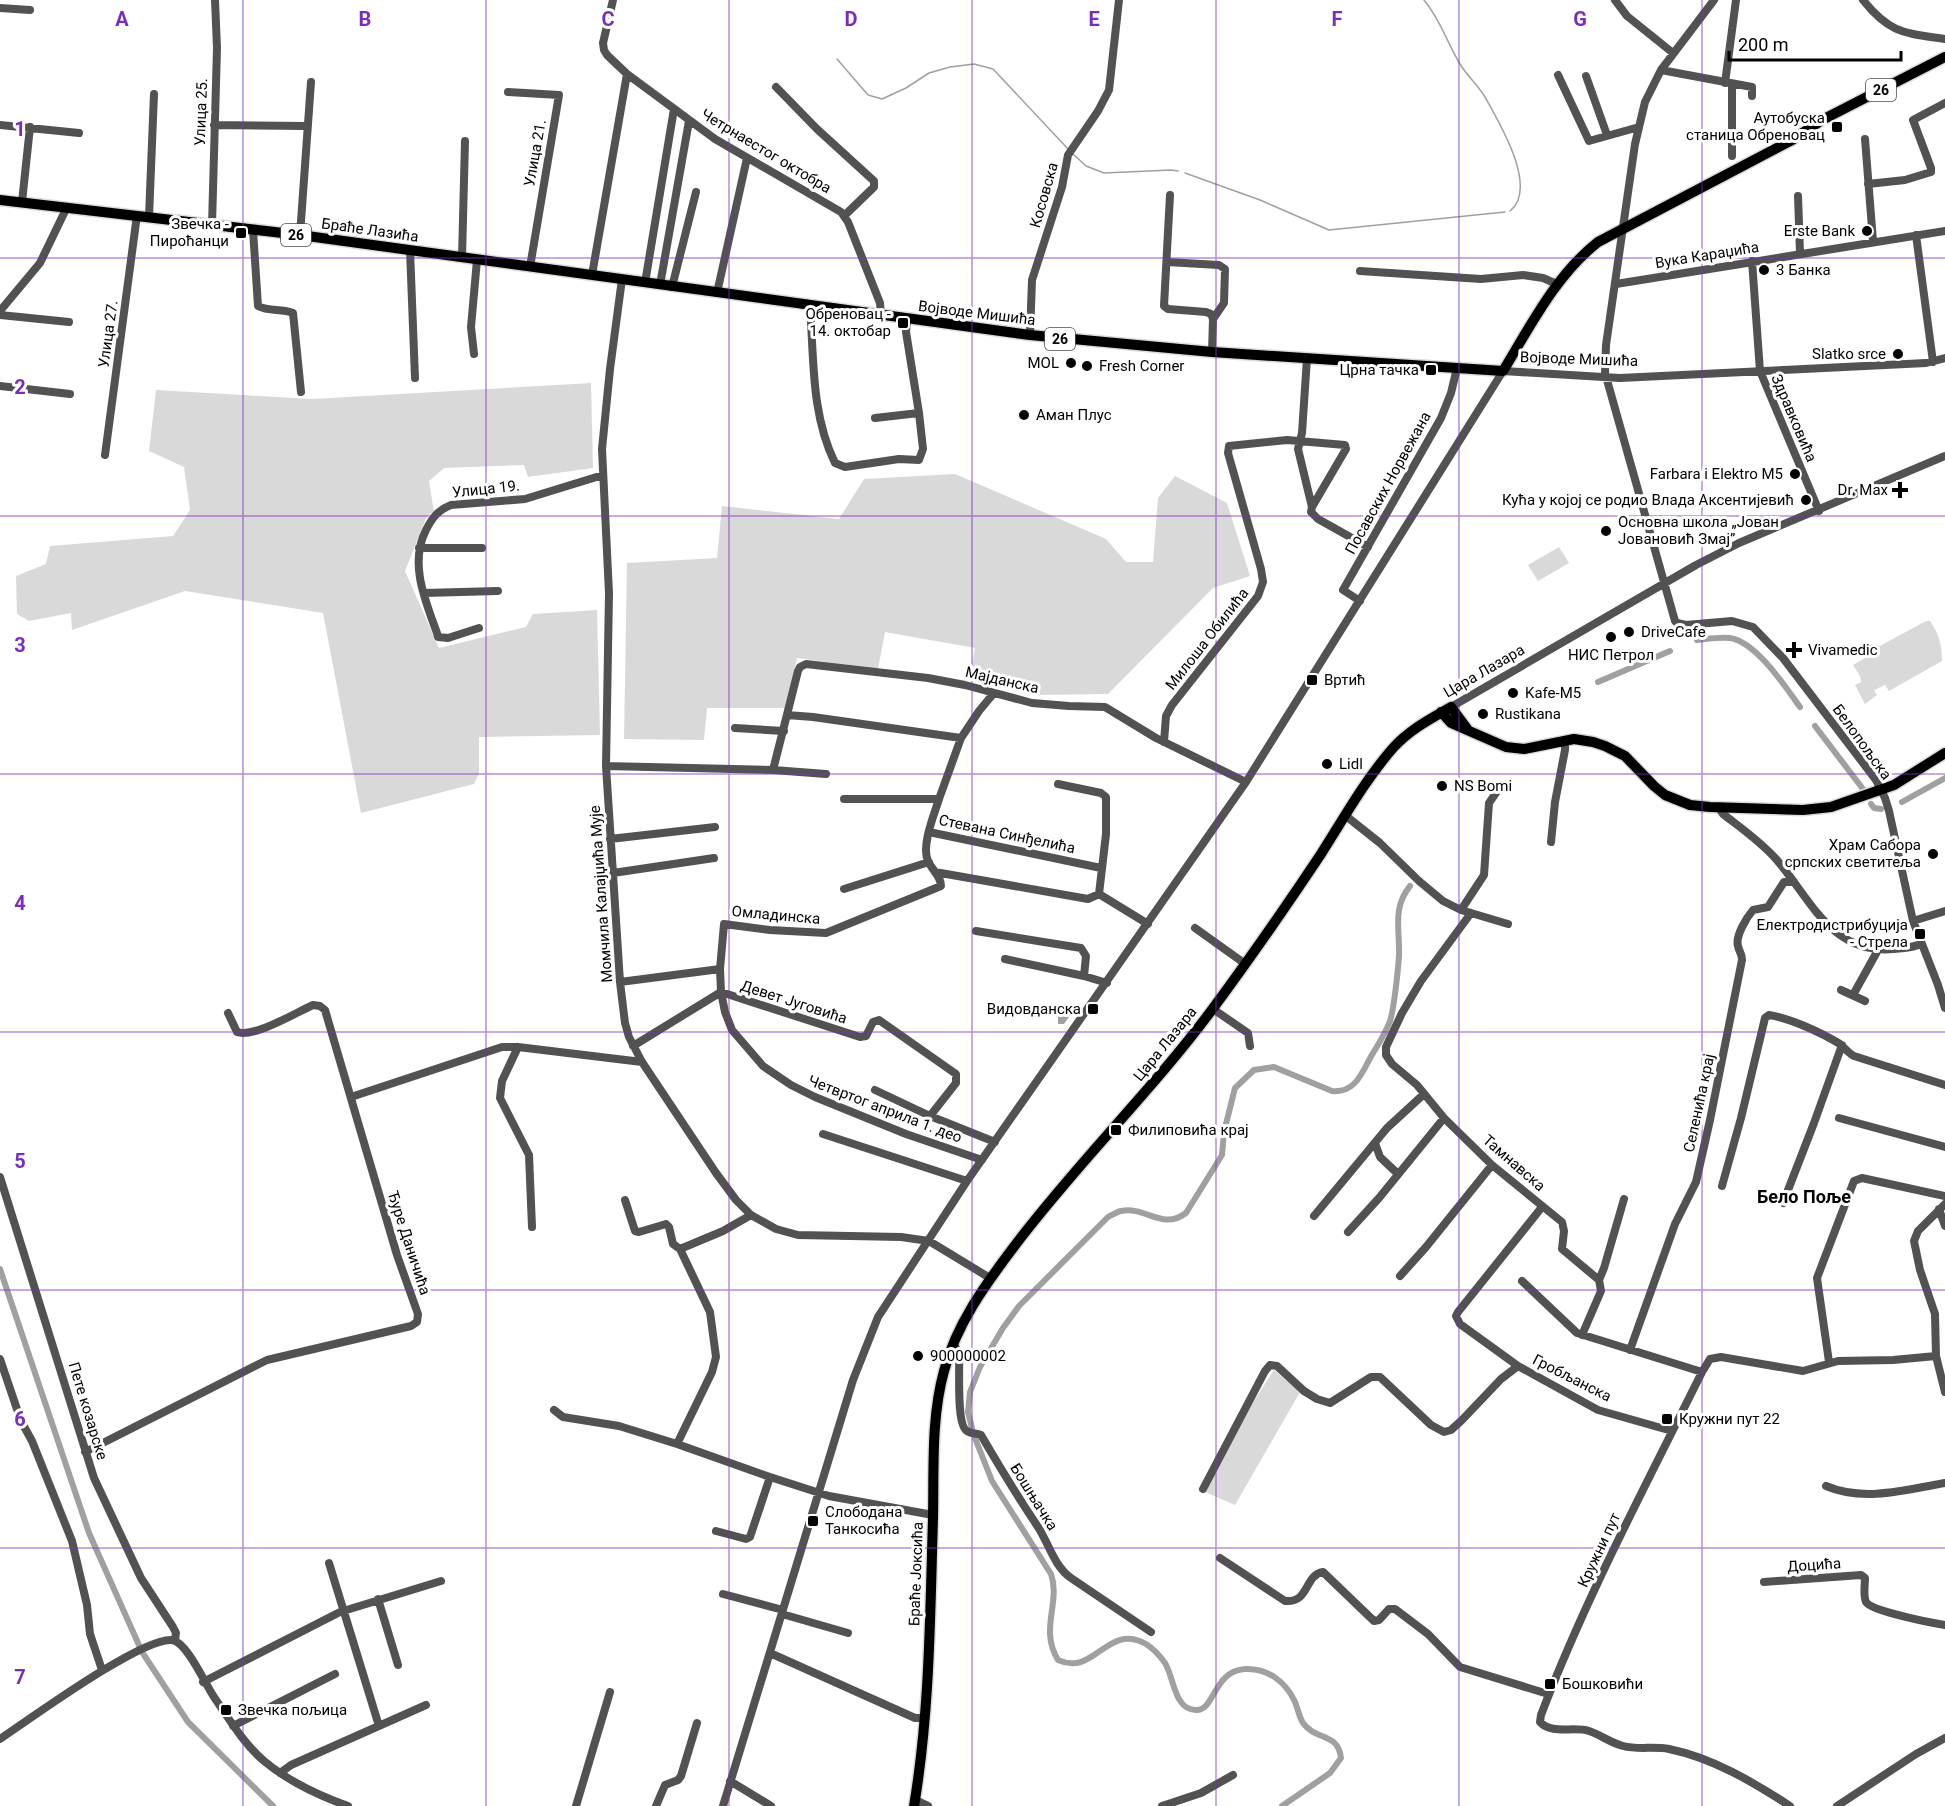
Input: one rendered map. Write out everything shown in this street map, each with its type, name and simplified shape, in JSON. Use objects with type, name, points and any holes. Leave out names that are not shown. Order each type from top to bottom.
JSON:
[{"type":"main road","name":"26","points":[[1503,371],[1557,284],[1588,249],[1623,228],[1792,140],[1822,120],[1945,57]]},
{"type":"main road","name":"Браће Лазића","points":[[0,200],[300,235],[592,275]]},
{"type":"main road","name":"26","points":[[592,275],[810,306]]},
{"type":"main road","name":"Војводе Мишића","points":[[810,306],[1030,335],[1212,352],[1503,371]]},
{"type":"main road","points":[[1446,710],[1468,730],[1497,745],[1515,748],[1537,747],[1564,740],[1584,740],[1605,746],[1625,756],[1665,795],[1690,805],[1719,808],[1819,809],[1848,802],[1902,781],[1945,753]]},
{"type":"main road","name":"Цара Лазара","points":[[953,1345],[990,1278],[1041,1210],[1129,1110],[1213,1009],[1374,772],[1396,745],[1414,729],[1446,710]]},
{"type":"main road","name":"Браће Јоксића","points":[[915,1803],[925,1718],[936,1421],[943,1373],[953,1345]]},
{"type":"street","name":"Улица 25.","points":[[212,225],[217,48],[215,0]]},
{"type":"street","name":"Четрнаестог октобра","points":[[613,0],[603,43],[607,56],[689,121],[747,158],[822,199],[845,215]]},
{"type":"street","name":"Косовска","points":[[1030,335],[1032,280],[1062,187],[1068,155],[1098,111],[1109,90],[1119,0]]},
{"type":"street","points":[[1615,0],[1627,16],[1673,53]]},
{"type":"street","points":[[1665,582],[1604,367],[1639,127],[1647,96],[1661,70],[1714,0]]},
{"type":"street","points":[[1732,156],[1728,84],[1736,0]]},
{"type":"street","points":[[1863,0],[1880,19],[1897,30],[1945,39]]},
{"type":"street","points":[[0,8],[30,10]]},
{"type":"street","points":[[1661,70],[1752,87],[1752,96]]},
{"type":"street","points":[[592,275],[627,74]]},
{"type":"street","points":[[1558,75],[1591,141],[1639,127]]},
{"type":"street","points":[[1586,76],[1607,135]]},
{"type":"street","points":[[300,235],[310,82]]},
{"type":"street","points":[[776,87],[817,129],[874,181],[874,188],[845,215],[880,303],[881,316]]},
{"type":"street","name":"Улица 21.","points":[[508,92],[559,95],[530,267]]},
{"type":"street","name":"Улица 27.","points":[[105,455],[143,216],[154,94]]},
{"type":"street","points":[[1868,184],[1905,180],[1931,172],[1913,122],[1916,118],[1945,104]]},
{"type":"street","points":[[645,283],[674,109]]},
{"type":"street","points":[[666,286],[689,121]]},
{"type":"street","points":[[214,125],[308,126]]},
{"type":"street","points":[[0,126],[79,133]]},
{"type":"street","points":[[22,202],[30,128]]},
{"type":"street","points":[[1865,139],[1873,241]]},
{"type":"street","points":[[462,258],[465,141]]},
{"type":"street","points":[[717,293],[747,158]]},
{"type":"street","points":[[666,286],[696,192]]},
{"type":"street","points":[[1170,195],[1164,306],[1168,309],[1211,314],[1213,319],[1212,352]]},
{"type":"street","points":[[1798,196],[1800,253]]},
{"type":"street","points":[[0,313],[40,263],[67,207]]},
{"type":"street","points":[[253,230],[258,306],[263,309],[285,310],[293,313],[301,392]]},
{"type":"street","name":"Вука Караџића","points":[[1616,284],[1945,231]]},
{"type":"street","points":[[1916,235],[1933,362]]},
{"type":"street","points":[[410,250],[415,378]]},
{"type":"street","points":[[474,354],[471,327],[477,260]]},
{"type":"street","name":"Здравковића","points":[[1752,261],[1760,371],[1818,511]]},
{"type":"street","points":[[1167,262],[1219,265],[1225,269],[1224,303],[1213,319]]},
{"type":"street","points":[[1360,271],[1481,279],[1523,274],[1543,278],[1557,284]]},
{"type":"street","name":"Момчила Калајџића Мује","points":[[622,279],[602,448],[609,593],[606,766],[620,982],[625,1023],[633,1046],[726,1187],[751,1215],[776,1229],[798,1235],[901,1237],[929,1240],[990,1278]]},
{"type":"street","points":[[810,306],[818,413],[833,458],[838,465],[845,467],[899,459],[919,460],[923,449],[906,332],[907,320]]},
{"type":"street","points":[[0,313],[69,322]]},
{"type":"street","points":[[1307,358],[1302,433],[1298,454],[1312,507],[1311,512],[1313,516],[1368,547]]},
{"type":"street","name":"Војводе Мишића","points":[[1503,371],[1606,378],[1933,362],[1945,358]]},
{"type":"street","name":"Посавских Норвежана","points":[[1360,601],[1343,590],[1441,418],[1451,393],[1457,368]]},
{"type":"street","points":[[723,1806],[872,1328],[982,1160],[1246,782],[1503,371]]},
{"type":"street","points":[[0,387],[70,394]]},
{"type":"street","points":[[875,418],[919,413]]},
{"type":"street","name":"Милоша Обилића","points":[[1164,742],[1166,716],[1172,705],[1262,588],[1261,569],[1229,446],[1287,440],[1299,441]]},
{"type":"street","points":[[1299,441],[1346,447],[1312,507]]},
{"type":"street","name":"Цара Лазара","points":[[1446,710],[1665,582],[1739,543],[1945,456]]},
{"type":"street","name":"Улица 19.","points":[[479,628],[448,638],[438,637],[423,593],[418,561],[419,548],[431,521],[439,511],[458,503],[525,499],[603,475]]},
{"type":"street","points":[[419,548],[482,548]]},
{"type":"street","name":"Белопољска","points":[[1665,582],[1677,623],[1686,625],[1732,621],[1747,625],[1759,632],[1783,658],[1882,790],[1899,849],[1913,921],[1945,1008]]},
{"type":"street","points":[[423,593],[498,591]]},
{"type":"street","name":"Мајданска","points":[[773,770],[798,671],[807,664],[928,678],[965,685],[1032,703],[1106,707],[1164,742],[1246,782]]},
{"type":"street","points":[[939,799],[961,738],[994,693]]},
{"type":"street","points":[[787,715],[961,738]]},
{"type":"street","points":[[735,728],[784,730]]},
{"type":"street","points":[[1551,842],[1555,802],[1565,750],[1564,740]]},
{"type":"street","points":[[606,766],[773,770],[826,774]]},
{"type":"street","points":[[1058,784],[1101,793],[1106,797],[1106,834],[1099,894]]},
{"type":"street","points":[[1461,910],[1484,875],[1489,803],[1498,790]]},
{"type":"street","name":"Стевана Синђелића","points":[[844,799],[939,799],[929,832],[1101,868]]},
{"type":"street","points":[[1719,808],[1723,814],[1761,844],[1825,923],[1838,935],[1859,946],[1878,950],[1913,947],[1921,944]]},
{"type":"street","points":[[1346,816],[1380,843],[1431,892],[1461,910],[1508,924]]},
{"type":"street","points":[[610,839],[715,827]]},
{"type":"street","points":[[929,832],[925,851],[935,872],[1088,899],[1099,894]]},
{"type":"street","points":[[613,873],[714,858]]},
{"type":"street","points":[[844,889],[929,862]]},
{"type":"street","name":"Омладинска","points":[[721,992],[720,969],[724,924],[770,930],[828,933],[939,888],[941,882],[935,872]]},
{"type":"street","name":"Селенића крај","points":[[1630,1350],[1675,1224],[1696,1182],[1742,960],[1737,944],[1739,935],[1753,910],[1768,907],[1784,882],[1794,882]]},
{"type":"street","points":[[1099,894],[1148,924]]},
{"type":"street","points":[[1913,921],[1945,911]]},
{"type":"street","name":"Тамнавска","points":[[1471,913],[1402,1013],[1386,1047],[1386,1055],[1392,1064],[1411,1080],[1444,1118],[1492,1166],[1562,1222],[1564,1252],[1599,1280]]},
{"type":"street","points":[[1195,928],[1245,963]]},
{"type":"street","points":[[976,931],[1081,948],[1086,956],[1084,976]]},
{"type":"street","points":[[1853,995],[1878,950]]},
{"type":"street","points":[[1005,959],[1107,983]]},
{"type":"street","points":[[620,982],[720,969]]},
{"type":"street","points":[[1841,990],[1865,1001]]},
{"type":"street","name":"Девет Југовића","points":[[633,1046],[721,992],[860,1038],[866,1036],[875,1021],[882,1021],[956,1074],[956,1083],[930,1116]]},
{"type":"street","name":"Четвртог априла 1. део","points":[[721,992],[732,1030],[757,1060],[773,1074],[805,1093],[906,1134],[982,1160]]},
{"type":"street","name":"Ђуре Даничића","points":[[85,1452],[267,1360],[411,1326],[417,1322],[418,1314],[397,1255],[328,1017],[323,1007],[313,1005],[244,1034],[237,1032],[228,1013]]},
{"type":"street","points":[[1213,1009],[1248,1033],[1250,1046]]},
{"type":"street","points":[[1722,1186],[1765,1018],[1769,1015],[1809,1029],[1842,1045],[1847,1053],[1854,1056],[1945,1086]]},
{"type":"street","points":[[1783,1203],[1842,1045]]},
{"type":"street","points":[[351,1097],[502,1047],[642,1062]]},
{"type":"street","points":[[518,1047],[501,1081],[500,1098],[529,1155],[532,1227]]},
{"type":"street","points":[[875,1090],[930,1116],[995,1142]]},
{"type":"street","points":[[1314,1216],[1387,1128],[1424,1094]]},
{"type":"street","points":[[1348,1232],[1444,1118]]},
{"type":"street","points":[[1839,1118],[1945,1147]]},
{"type":"street","points":[[823,1134],[968,1181]]},
{"type":"street","points":[[1375,1143],[1380,1156],[1398,1174]]},
{"type":"street","points":[[1400,1276],[1492,1166]]},
{"type":"street","name":"Пете козарске","points":[[0,1177],[94,1478],[141,1578],[174,1627],[175,1640],[183,1644],[203,1682],[233,1726],[263,1760],[280,1773],[325,1798],[348,1806]]},
{"type":"street","points":[[1829,1362],[1817,1278],[1854,1181],[1862,1178],[1945,1196]]},
{"type":"street","points":[[1582,1335],[1600,1291],[1599,1280],[1624,1198]]},
{"type":"street","points":[[626,1200],[635,1231],[668,1225],[673,1244],[680,1249],[708,1305],[715,1338],[716,1357],[712,1372],[677,1444]]},
{"type":"street","points":[[1518,1366],[1460,1324],[1456,1316],[1542,1207]]},
{"type":"street","points":[[1942,1207],[1945,1226]]},
{"type":"street","points":[[1942,1207],[1920,1229],[1914,1241],[1920,1270],[1935,1314],[1935,1356],[1945,1392]]},
{"type":"street","points":[[680,1249],[723,1231],[751,1215]]},
{"type":"street","points":[[1522,1281],[1582,1335],[1702,1372],[1710,1359],[1717,1357],[1803,1371],[1829,1362],[1935,1356]]},
{"type":"street","name":"Бошњачка","points":[[953,1345],[959,1356],[960,1416],[963,1427],[968,1432],[981,1434],[1060,1568],[1071,1578],[1151,1632]]},
{"type":"street","points":[[0,1359],[21,1421],[32,1441],[72,1541],[87,1605],[90,1634],[102,1671]]},
{"type":"street","name":"Гробљанска","points":[[1203,1489],[1270,1365],[1276,1366],[1317,1399],[1330,1403],[1371,1377],[1380,1377],[1431,1425],[1444,1432],[1451,1430],[1501,1379],[1518,1366],[1598,1410],[1672,1431]]},
{"type":"street","name":"Кружни пут","points":[[1702,1372],[1587,1607],[1548,1694],[1540,1722],[1547,1728],[1582,1729],[1623,1746],[1665,1748],[1676,1751],[1729,1770],[1790,1806]]},
{"type":"street","points":[[554,1410],[563,1417],[619,1426],[677,1444],[770,1478],[819,1493],[933,1515]]},
{"type":"street","points":[[716,1531],[746,1539],[750,1537],[770,1478]]},
{"type":"street","points":[[1826,1486],[1842,1493],[1865,1494],[1945,1483]]},
{"type":"street","points":[[1220,1558],[1285,1602],[1300,1598],[1314,1576],[1323,1572],[1374,1621],[1379,1620],[1389,1609],[1395,1610],[1428,1634],[1460,1667],[1548,1694]]},
{"type":"street","points":[[329,1563],[379,1726]]},
{"type":"street","name":"Доцића","points":[[1764,1582],[1861,1575],[1865,1578],[1865,1599],[1869,1605],[1945,1625]]},
{"type":"street","points":[[203,1682],[344,1610],[441,1581]]},
{"type":"street","points":[[723,1594],[848,1633]]},
{"type":"street","points":[[378,1599],[398,1665]]},
{"type":"street","points":[[0,1739],[102,1671],[147,1647],[175,1640]]},
{"type":"street","points":[[770,1653],[915,1718],[925,1718]]},
{"type":"street","points":[[233,1726],[335,1674]]},
{"type":"street","points":[[576,1806],[610,1692]]},
{"type":"street","points":[[280,1773],[291,1765],[426,1705]]},
{"type":"street","points":[[656,1806],[665,1785],[678,1780],[681,1776],[697,1723]]},
{"type":"street","points":[[1837,1806],[1945,1738]]},
{"type":"street","points":[[1162,1806],[1201,1793],[1233,1775]]},
{"type":"street","points":[[730,1781],[771,1806]]},
{"type":"street","points":[[915,1803],[928,1806]]},
{"type":"shaded area","points":[[591,383],[593,468],[528,477],[524,465],[444,468],[429,481],[434,512],[427,516],[405,571],[439,648],[526,627],[533,614],[597,610],[600,735],[479,737],[479,773],[474,784],[361,813],[323,613],[185,591],[72,630],[71,613],[29,621],[17,614],[16,576],[46,564],[50,546],[173,536],[190,510],[184,467],[149,451],[156,390],[312,399]]},
{"type":"shaded area","points":[[955,474],[1106,539],[1126,562],[1153,562],[1158,498],[1175,476],[1227,503],[1250,576],[1213,588],[1108,694],[1034,695],[997,683],[969,679],[975,648],[885,632],[878,669],[797,658],[786,708],[707,708],[704,740],[624,739],[627,563],[717,558],[722,506],[839,519],[864,479]]},
{"type":"shaded area","points":[[1559,547],[1569,563],[1538,581],[1528,565]]},
{"type":"shaded area","points":[[1930,621],[1938,635],[1942,661],[1889,691],[1885,685],[1874,690],[1877,695],[1865,704],[1855,685],[1861,682],[1853,665],[1875,652],[1876,648]]},
{"type":"shaded area","points":[[1062,1006],[1071,1014],[1064,1024],[1058,1024],[1058,1017],[1053,1014],[1057,1008]]},
{"type":"shaded area","points":[[1274,1370],[1300,1392],[1235,1505],[1205,1492],[1239,1424]]},
{"type":"waterway","points":[[1424,0],[1460,64],[1485,97],[1514,155],[1519,171],[1520,187],[1518,201],[1510,211]]},
{"type":"waterway","points":[[837,59],[868,95],[882,99],[906,88],[929,73],[950,67],[974,64],[993,69],[1069,150]]},
{"type":"waterway","points":[[1072,153],[1086,166],[1104,173],[1178,171]]},
{"type":"waterway","points":[[1185,173],[1260,200],[1329,230],[1505,212]]},
{"type":"waterway","points":[[1697,640],[1730,638],[1740,641],[1760,656],[1800,707]]},
{"type":"waterway","points":[[1598,682],[1670,651]]},
{"type":"waterway","points":[[1815,726],[1866,793]]},
{"type":"waterway","points":[[1902,802],[1945,778]]},
{"type":"waterway","points":[[1871,804],[1874,808],[1881,809]]},
{"type":"waterway","points":[[972,1428],[968,1412],[970,1392],[980,1367],[1019,1306],[1108,1217],[1119,1211],[1130,1210],[1169,1220],[1186,1213],[1222,1155],[1224,1132],[1235,1088],[1254,1070],[1274,1067],[1332,1091],[1345,1090],[1358,1079],[1390,1021],[1399,956],[1399,911],[1404,894],[1410,886]]},
{"type":"waterway","points":[[0,1269],[89,1533],[142,1652],[188,1722],[273,1806]]},
{"type":"waterway","points":[[975,1438],[992,1481],[1051,1574],[1054,1595],[1050,1638],[1058,1660],[1071,1663],[1082,1662],[1111,1644],[1133,1639],[1146,1644],[1159,1655],[1168,1669],[1183,1705],[1196,1710],[1202,1709],[1207,1704],[1220,1683],[1234,1671],[1245,1669],[1261,1671],[1269,1674],[1287,1688],[1308,1729],[1336,1744],[1341,1758],[1330,1773],[1282,1806]]},
{"type":"place","name":"Аутобуска станица Обреновац","points":[[1837,127]]},
{"type":"place","name":"Erste Bank","points":[[1867,231]]},
{"type":"place","name":"Звечка - Пироћанци","points":[[241,233]]},
{"type":"place","name":"3 Банка","points":[[1764,270]]},
{"type":"place","name":"Обреновац - 14. октобар","points":[[903,323]]},
{"type":"place","name":"Slatko srce","points":[[1898,354]]},
{"type":"place","name":"MOL","points":[[1071,363]]},
{"type":"place","name":"Fresh Corner","points":[[1087,366]]},
{"type":"place","name":"Црна тачка","points":[[1431,370]]},
{"type":"place","name":"Аман Плус","points":[[1024,415]]},
{"type":"place","name":"Farbara i Elektro M5","points":[[1795,474]]},
{"type":"place","name":"Dr. Max","points":[[1900,490]]},
{"type":"place","name":"Кућа у којој се родио Влада Аксентијевић","points":[[1806,500]]},
{"type":"place","name":"Основна школа „Јован Јовановић Змај”","points":[[1606,531]]},
{"type":"place","name":"DriveCafe","points":[[1629,632]]},
{"type":"place","name":"НИС Петрол","points":[[1611,637]]},
{"type":"place","name":"Vivamedic","points":[[1794,650]]},
{"type":"place","name":"Вртић","points":[[1312,680]]},
{"type":"place","name":"Kafe-M5","points":[[1513,693]]},
{"type":"place","name":"Rustikana","points":[[1483,714]]},
{"type":"place","name":"Lidl","points":[[1327,764]]},
{"type":"place","name":"NS Bomi","points":[[1442,786]]},
{"type":"place","name":"Храм Сабора српских светитеља","points":[[1933,854]]},
{"type":"place","name":"Електродистрибуција - Стрела","points":[[1920,934]]},
{"type":"place","name":"Видовданска","points":[[1093,1009]]},
{"type":"place","name":"Филиповића крај","points":[[1116,1130]]},
{"type":"place","name":"900000002","points":[[918,1356]]},
{"type":"place","name":"Кружни пут 22","points":[[1667,1419]]},
{"type":"place","name":"Слободана Танкосића","points":[[813,1521]]},
{"type":"place","name":"Бошковићи","points":[[1550,1684]]},
{"type":"place","name":"Звечка пољица","points":[[226,1710]]},
{"type":"district","name":"Бело Поље","points":[[1804,1196]]}]
